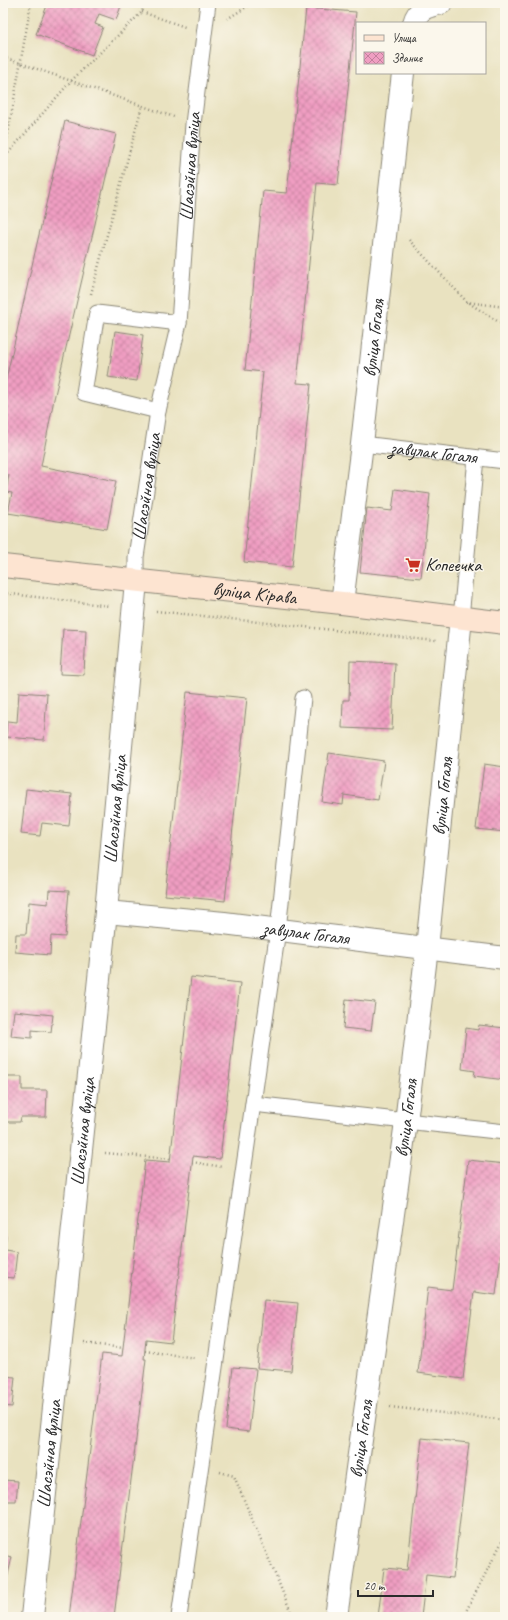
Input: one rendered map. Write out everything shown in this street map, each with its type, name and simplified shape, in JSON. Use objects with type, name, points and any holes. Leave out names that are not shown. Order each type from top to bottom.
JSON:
[{"type":"street","points":[[414,22],[422,9],[441,3]]},
{"type":"street","name":"вуліца Гогаля","points":[[342,603],[362,444],[403,74]]},
{"type":"street","name":"вуліца Кірава","points":[[3,566],[342,603],[505,623]]},
{"type":"street","name":"Шасэйная вуліца","points":[[32,1617],[106,912],[136,581]]},
{"type":"street","name":"вуліца Гогаля","points":[[336,1617],[406,1122],[427,948],[461,618]]},
{"type":"street","name":"завулак Гогаля","points":[[106,912],[278,930],[505,958]]},
{"type":"lane","name":"Шасэйная вуліца","points":[[136,581],[136,557],[158,411],[179,323],[193,124],[208,3]]},
{"type":"lane","points":[[158,411],[84,393],[97,313],[179,323]]},
{"type":"lane","name":"завулак Гогаля","points":[[362,444],[505,461]]},
{"type":"lane","points":[[461,618],[476,458]]},
{"type":"lane","points":[[179,1617],[278,930],[303,698]]},
{"type":"lane","points":[[253,1104],[505,1132]]},
{"type":"path","points":[[3,160],[31,3]]},
{"type":"path","points":[[3,160],[72,81],[142,12],[145,3]]},
{"type":"path","points":[[142,12],[205,33]]},
{"type":"path","points":[[3,57],[193,124]]},
{"type":"path","points":[[97,313],[90,294],[142,106]]},
{"type":"path","points":[[387,216],[467,302],[505,326]]},
{"type":"path","points":[[467,302],[505,307]]},
{"type":"path","points":[[3,593],[458,643]]},
{"type":"path","points":[[81,1150],[170,1159]]},
{"type":"path","points":[[192,1162],[243,1170]]},
{"type":"path","points":[[61,1340],[123,1348]]},
{"type":"path","points":[[145,1352],[216,1360]]},
{"type":"path","points":[[366,1404],[505,1420]]},
{"type":"path","points":[[201,1466],[234,1476],[293,1617]]},
{"type":"path","points":[[463,1617],[505,1536]]},
{"type":"building","points":[[48,3],[122,3],[116,20],[99,14],[95,24],[103,27],[92,55],[36,34]]},
{"type":"building","points":[[306,8],[356,12],[338,185],[317,183],[297,383],[311,384],[292,567],[244,562],[263,372],[245,370],[263,191],[287,193]]},
{"type":"building","points":[[65,121],[116,134],[54,399],[41,466],[116,481],[107,529],[8,513],[12,493],[6,492],[9,475],[3,474],[4,388]]},
{"type":"building","points":[[115,331],[143,335],[137,381],[108,377]]},
{"type":"building","points":[[395,489],[430,494],[421,578],[360,572],[367,508],[392,511]]},
{"type":"building","points":[[63,629],[86,630],[84,675],[60,674]]},
{"type":"building","points":[[350,661],[395,663],[392,730],[342,728],[343,700],[349,700]]},
{"type":"building","points":[[19,692],[47,694],[44,740],[6,737],[7,721],[17,722]]},
{"type":"building","points":[[187,692],[247,698],[225,901],[165,895]]},
{"type":"building","points":[[329,753],[384,761],[378,800],[344,795],[343,805],[322,802]]},
{"type":"building","points":[[484,764],[505,767],[505,832],[476,829]]},
{"type":"building","points":[[26,789],[72,794],[69,826],[42,823],[40,836],[21,834]]},
{"type":"building","points":[[49,890],[69,891],[65,937],[51,936],[50,955],[15,952],[16,934],[26,934],[29,902],[48,904]]},
{"type":"building","points":[[191,977],[240,983],[220,1159],[193,1156],[171,1342],[146,1339],[144,1359],[146,1359],[114,1617],[69,1617],[102,1354],[122,1356],[145,1160],[170,1162]]},
{"type":"building","points":[[346,999],[375,1002],[371,1031],[343,1028]]},
{"type":"building","points":[[14,1011],[53,1015],[51,1032],[32,1030],[32,1038],[11,1036]]},
{"type":"building","points":[[479,1025],[505,1028],[505,1080],[474,1076],[475,1071],[462,1069],[466,1028],[478,1030]]},
{"type":"building","points":[[5,1077],[22,1077],[22,1090],[47,1090],[46,1117],[21,1117],[20,1122],[3,1122]]},
{"type":"building","points":[[468,1160],[505,1164],[505,1221],[496,1295],[474,1292],[463,1379],[418,1373],[428,1287],[452,1290]]},
{"type":"building","points":[[3,1236],[6,1236],[5,1250],[17,1252],[14,1278],[3,1277]]},
{"type":"building","points":[[264,1300],[298,1303],[291,1371],[257,1368]]},
{"type":"building","points":[[233,1367],[256,1369],[249,1432],[226,1429]]},
{"type":"building","points":[[3,1376],[15,1377],[12,1407],[3,1406]]},
{"type":"building","points":[[422,1438],[469,1443],[453,1578],[426,1575],[421,1617],[378,1617],[384,1568],[407,1570]]},
{"type":"building","points":[[3,1480],[18,1481],[16,1501],[3,1501]]},
{"type":"building","points":[[3,1555],[12,1557],[7,1579],[3,1578]]},
{"type":"place","name":"Копеечка","points":[[413,565]]}]
